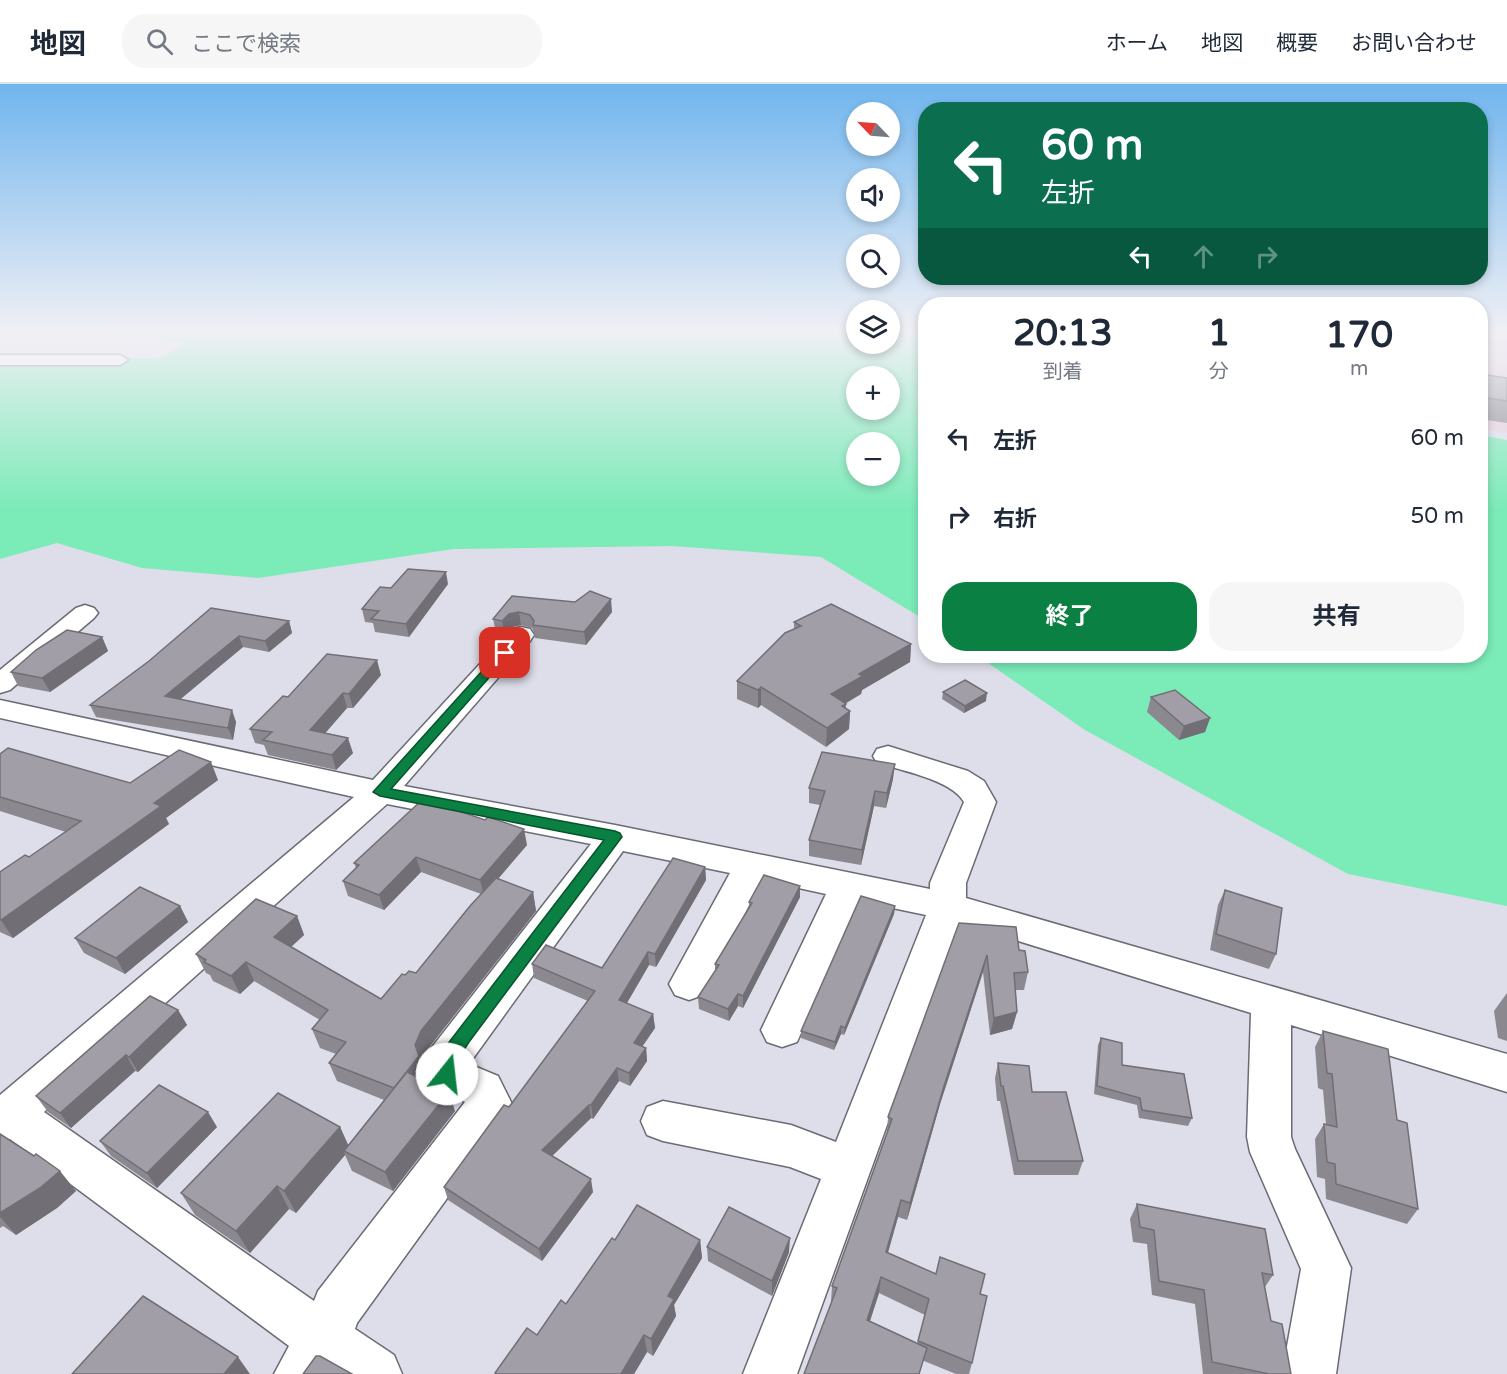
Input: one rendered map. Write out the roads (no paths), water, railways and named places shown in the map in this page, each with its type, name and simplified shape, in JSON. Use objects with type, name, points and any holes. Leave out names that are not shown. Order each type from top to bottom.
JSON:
[{"type":"street","points":[[0,684],[85,613]]},
{"type":"street","points":[[375,1374],[313,1357],[5,1118],[380,792],[521,635]]},
{"type":"street","points":[[0,709],[380,792],[615,837],[948,906],[1507,1073]]},
{"type":"street","points":[[770,1374],[948,906],[948,883],[980,802],[973,789],[957,778],[888,756]]},
{"type":"street","points":[[313,1357],[336,1309],[490,1104],[483,1090],[447,1074],[444,1064],[615,837]]},
{"type":"street","points":[[689,984],[752,866]]},
{"type":"street","points":[[782,1030],[848,886]]},
{"type":"street","points":[[1271,1002],[1269,1137],[1273,1152],[1326,1268],[1309,1374]]},
{"type":"street","points":[[663,1121],[791,1146],[848,1168]]}]
